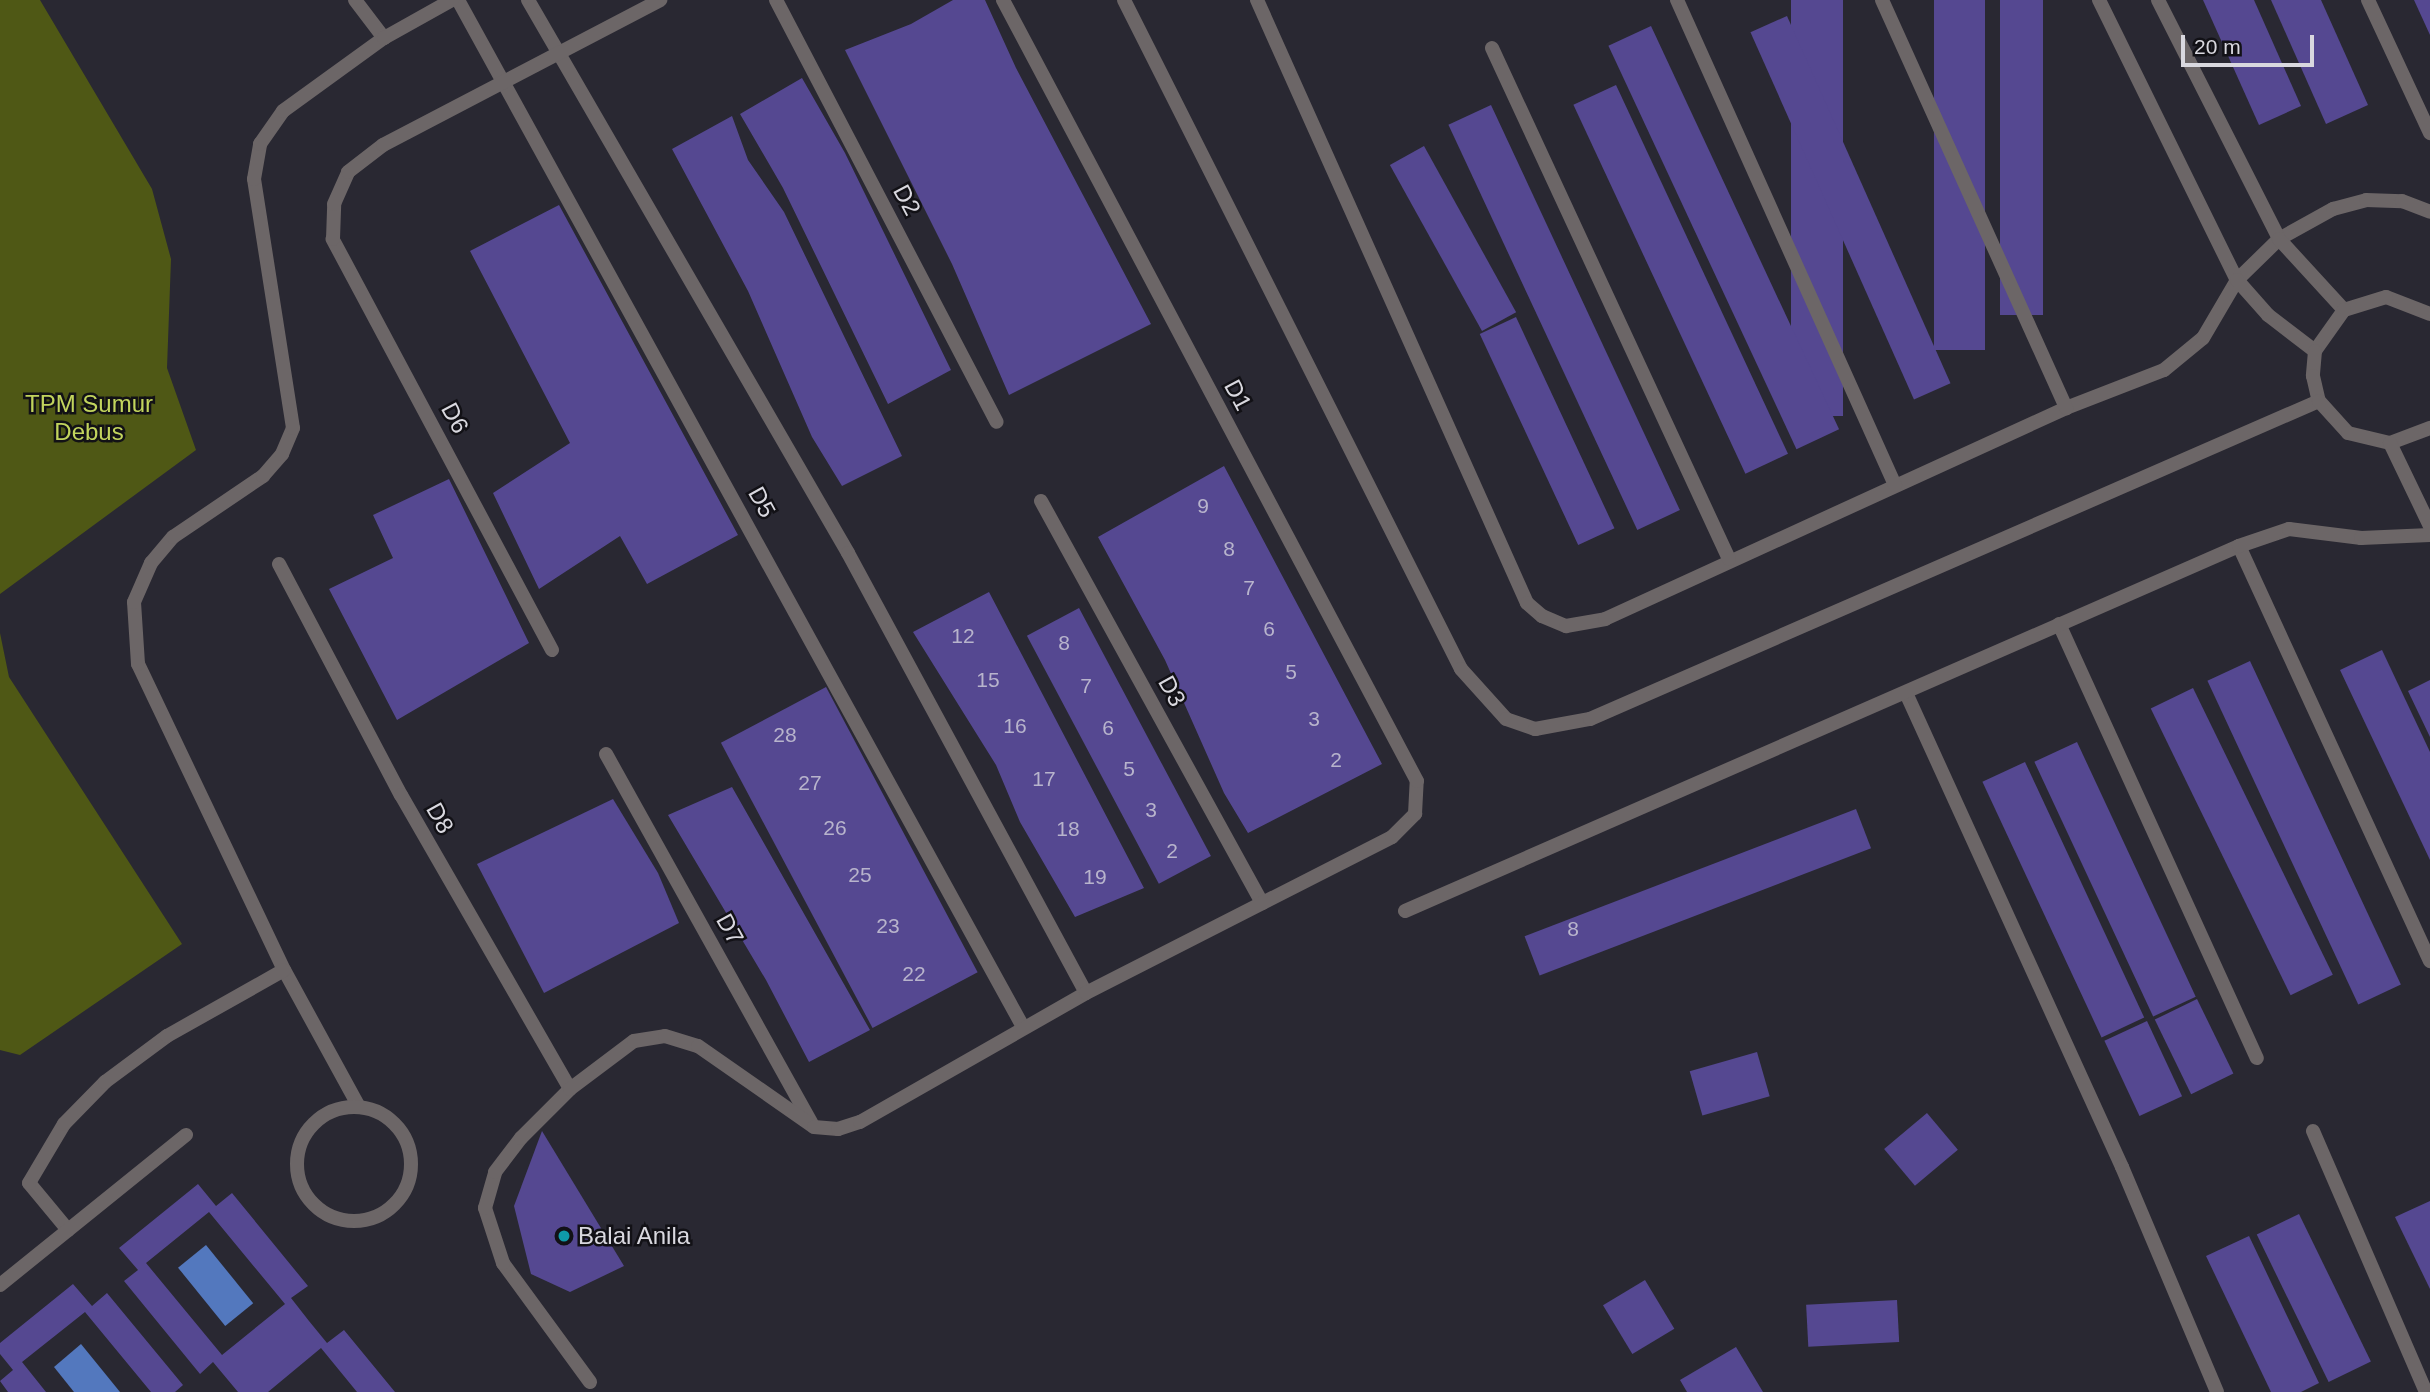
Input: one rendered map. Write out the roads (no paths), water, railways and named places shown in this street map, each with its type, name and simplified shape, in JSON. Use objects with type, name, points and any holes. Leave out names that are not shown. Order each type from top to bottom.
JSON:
[{"type":"street","points":[[355,0],[384,38]]},
{"type":"street","points":[[358,1105],[328,1110],[301,1137],[296,1175],[315,1208],[351,1223],[387,1213],[411,1184],[412,1151],[395,1121],[358,1105],[284,970],[138,664],[134,602],[151,563],[173,537],[263,476],[282,454],[293,428],[254,179],[260,144],[283,111],[384,38],[452,0]]},
{"type":"street","name":"D5","points":[[458,0],[1023,1027]]},
{"type":"street","name":"D5","points":[[528,0],[848,553],[1086,993]]},
{"type":"street","points":[[501,81],[660,0]]},
{"type":"street","name":"D2","points":[[776,0],[997,422]]},
{"type":"street","name":"D1","points":[[1003,0],[1417,781],[1415,814],[1392,837],[1262,903]]},
{"type":"street","points":[[1124,0],[1461,669],[1506,719],[1535,729],[1590,719],[2319,401]]},
{"type":"street","points":[[1257,0],[1527,603],[1542,616],[1566,625],[1605,619],[1729,559],[2066,408],[2164,370],[2203,338],[2237,280],[2279,239],[2333,209],[2366,200],[2402,201],[2430,212]]},
{"type":"street","points":[[1676,0],[1895,485]]},
{"type":"street","points":[[1882,0],[2066,408]]},
{"type":"street","points":[[2099,0],[2237,280],[2268,315],[2315,351]]},
{"type":"street","points":[[2158,0],[2279,239],[2344,310]]},
{"type":"street","points":[[2368,0],[2430,133]]},
{"type":"street","points":[[1492,48],[1729,559]]},
{"type":"street","name":"D6","points":[[501,81],[383,145],[348,172],[334,204],[333,239],[552,649]]},
{"type":"street","points":[[2430,314],[2386,298],[2344,310],[2315,351],[2313,376],[2319,401],[2348,433],[2390,443],[2430,428]]},
{"type":"street","points":[[2390,443],[2430,526]]},
{"type":"street","name":"D3","points":[[1041,501],[1262,903]]},
{"type":"street","points":[[1405,911],[2059,624],[2239,547],[2288,529],[2361,538],[2430,535]]},
{"type":"street","points":[[2239,547],[2430,961]]},
{"type":"street","name":"D8","points":[[279,564],[401,796],[570,1089]]},
{"type":"street","points":[[2059,624],[2258,1058]]},
{"type":"street","points":[[1906,693],[2122,1167],[2217,1392]]},
{"type":"street","name":"D7","points":[[606,754],[814,1127]]},
{"type":"street","points":[[590,1382],[503,1263],[485,1208],[495,1172],[521,1138],[570,1089],[634,1041],[665,1036],[698,1046],[814,1127],[838,1129],[860,1122],[1023,1027],[1262,903]]},
{"type":"street","points":[[68,1230],[29,1184],[64,1124],[106,1082],[167,1036],[284,970]]},
{"type":"street","points":[[2313,1131],[2426,1392]]},
{"type":"street","points":[[0,1285],[186,1135]]},
{"type":"water","points":[[206,1245],[253,1303],[225,1326],[178,1268]]},
{"type":"water","points":[[81,1344],[120,1392],[74,1392],[54,1367]]},
{"type":"place","name":"Balai Anila","points":[[564,1236]]},
{"type":"park label","name":"TPM Sumur Debus","points":[[89,418]]}]
